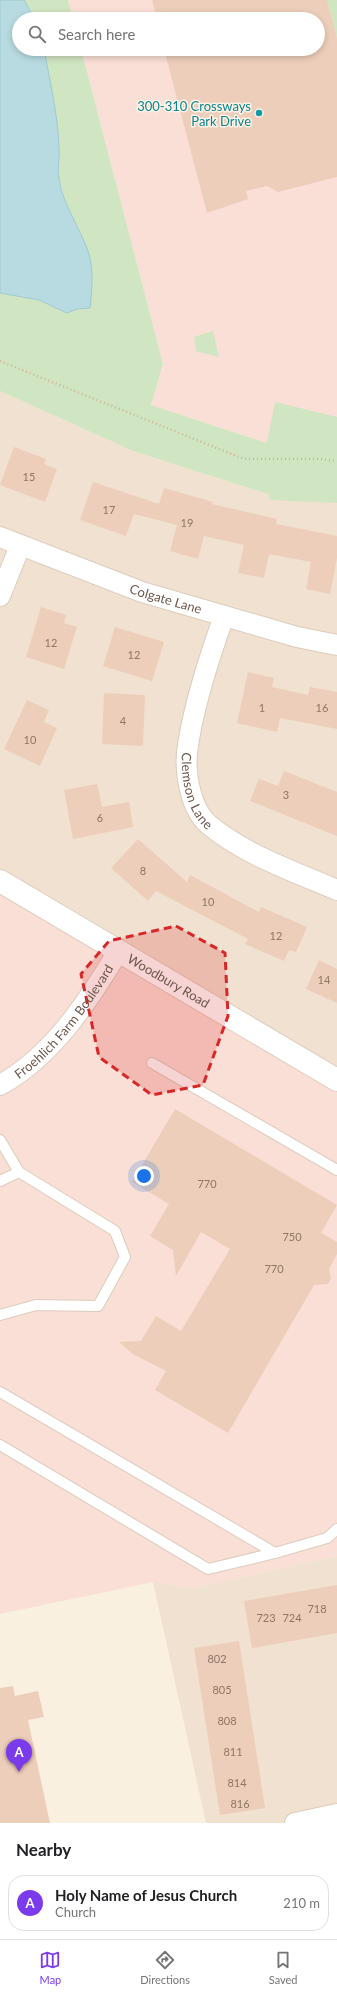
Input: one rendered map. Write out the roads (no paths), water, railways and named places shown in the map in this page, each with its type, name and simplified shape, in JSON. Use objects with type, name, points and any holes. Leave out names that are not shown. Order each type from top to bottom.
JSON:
[{"type":"main road","name":"Woodbury Road","points":[[0,881],[337,1080]]},
{"type":"street","name":"Colgate Lane","points":[[0,537],[142,592],[298,637],[337,645]]},
{"type":"street","points":[[0,596],[20,546]]},
{"type":"street","name":"Clemson Lane","points":[[224,616],[210,656],[194,718],[187,754],[188,779],[196,805],[207,823],[231,841],[337,890]]},
{"type":"street","name":"Froehlich Farm Boulevard","points":[[0,1085],[32,1063],[60,1035],[101,980],[119,950]]},
{"type":"street","points":[[295,1823],[337,1814]]},
{"type":"lane","points":[[152,1062],[337,1170]]},
{"type":"lane","points":[[0,1140],[19,1172],[115,1231],[125,1257],[98,1306],[36,1305],[0,1315]]},
{"type":"lane","points":[[0,1181],[19,1172]]},
{"type":"lane","points":[[0,1392],[275,1553]]},
{"type":"lane","points":[[0,1445],[208,1569],[275,1553],[327,1538],[337,1528]]},
{"type":"water","points":[[0,0],[24,0],[31,12],[12,12],[12,56],[45,56],[57,123],[59,152],[58,174],[61,188],[90,258],[92,280],[90,308],[77,309],[67,313],[39,300],[0,293]]},
{"type":"place","name":"300-310 Crossways Park Drive","points":[[259,113]]},
{"type":"place","name":"Holy Name of Jesus Church","points":[[19,1772]]}]
